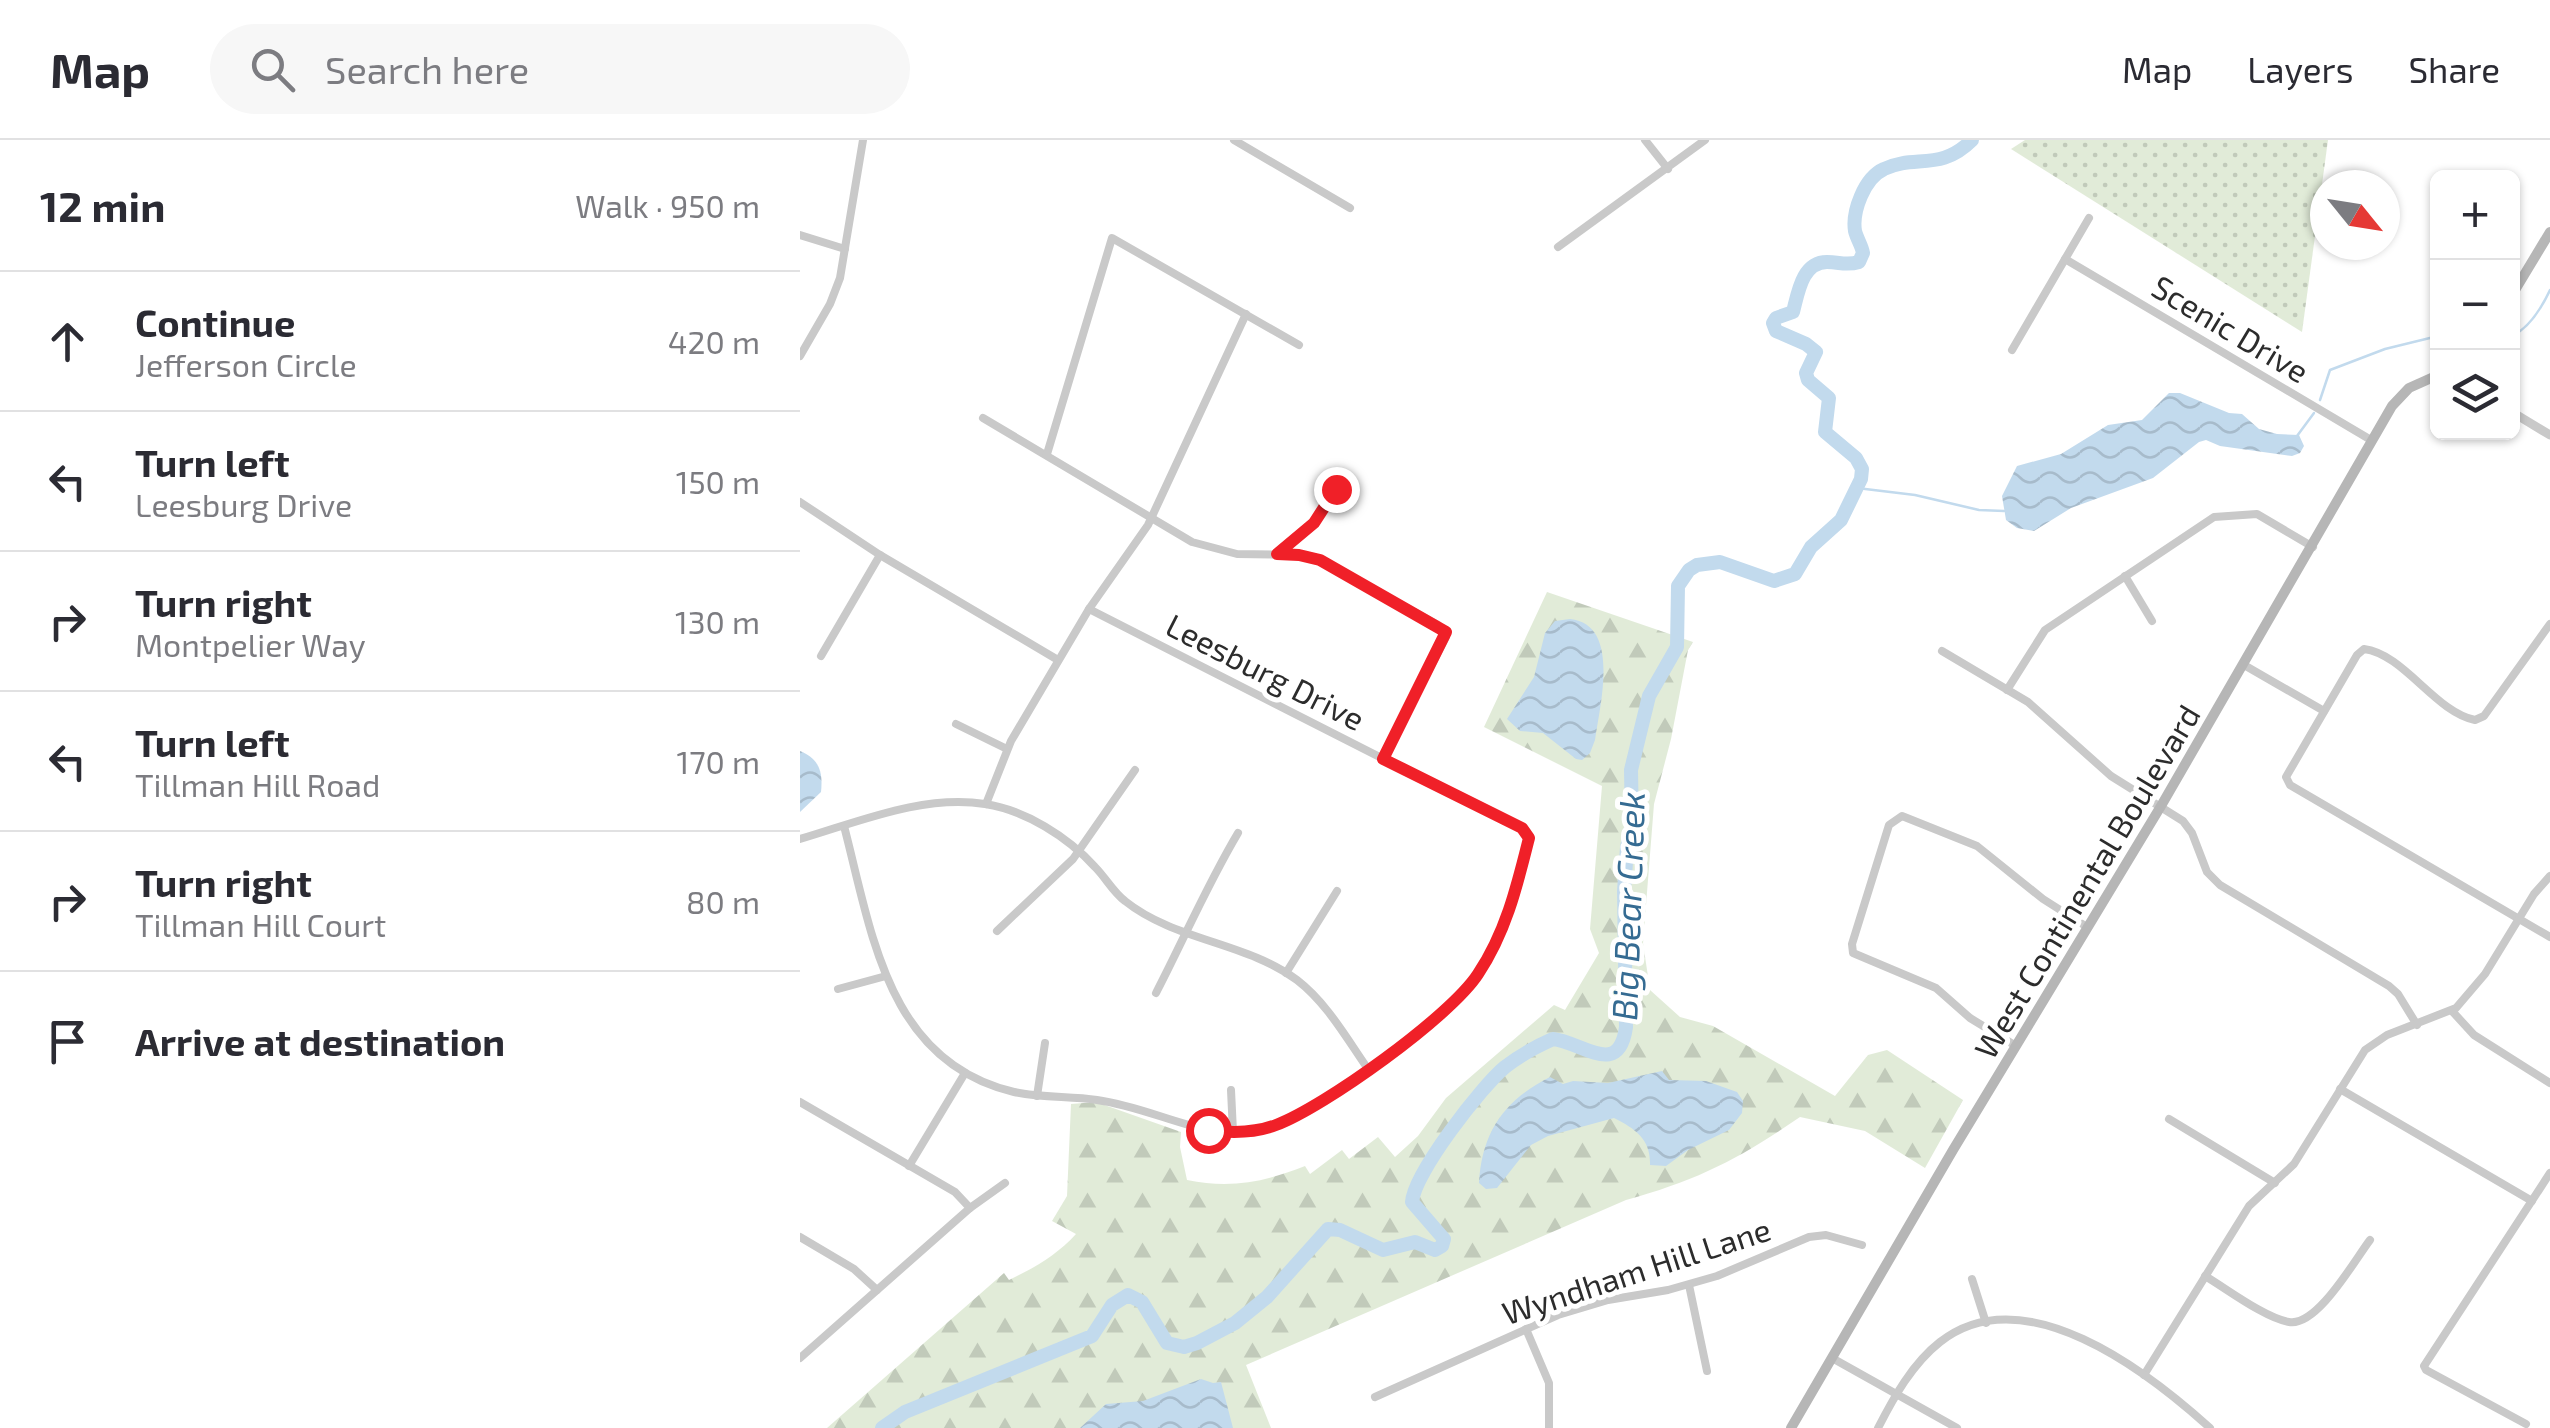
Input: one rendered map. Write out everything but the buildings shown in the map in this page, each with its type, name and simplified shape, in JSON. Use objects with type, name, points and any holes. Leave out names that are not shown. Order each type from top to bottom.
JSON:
[{"type":"main road","points":[[2520,281],[2550,232]]},
{"type":"main road","name":"West Continental Boulevard","points":[[1790,1428],[2161,806],[2372,440],[2402,393],[2430,380]]},
{"type":"street","points":[[800,356],[834,296],[846,249],[863,140]]},
{"type":"street","points":[[1234,140],[1350,208]]},
{"type":"street","points":[[1645,140],[1668,170]]},
{"type":"street","points":[[1558,248],[1705,140]]},
{"type":"street","points":[[2012,350],[2089,218]]},
{"type":"street","points":[[800,235],[846,249]]},
{"type":"street","points":[[1048,454],[1112,238],[1299,345]]},
{"type":"street","name":"Scenic Drive","points":[[2065,259],[2372,440]]},
{"type":"street","points":[[986,804],[1007,749],[1058,660],[1151,518],[1246,314]]},
{"type":"street","points":[[2520,417],[2550,435]]},
{"type":"street","points":[[982,418],[1192,542],[1216,550],[1299,555],[1329,565],[1446,632],[1383,759]]},
{"type":"street","points":[[1277,554],[1314,523],[1340,481]]},
{"type":"street","points":[[800,502],[1058,660]]},
{"type":"street","points":[[2007,690],[2045,630],[2197,526],[2227,515],[2257,514],[2312,547]]},
{"type":"street","points":[[821,656],[880,554]]},
{"type":"street","points":[[2125,576],[2152,621]]},
{"type":"street","name":"Leesburg Drive","points":[[1090,609],[1527,832],[1529,838],[1508,917],[1478,975],[1438,1016],[1368,1069]]},
{"type":"street","points":[[2550,624],[2479,719],[2459,715],[2380,654],[2364,650],[2357,654],[2286,777],[2290,785],[2550,937]]},
{"type":"street","points":[[1942,651],[2054,723],[2111,776],[2183,821],[2212,879],[2390,986],[2417,1024]]},
{"type":"street","points":[[2244,665],[2324,710]]},
{"type":"street","points":[[956,724],[1007,749]]},
{"type":"street","points":[[997,931],[1080,852],[1136,770]]},
{"type":"street","points":[[800,839],[844,826],[925,804],[986,804],[1049,830],[1080,852],[1126,902],[1186,933],[1229,946],[1286,973],[1326,1010],[1368,1069],[1288,1120],[1271,1127],[1233,1132],[1180,1124],[1099,1100],[1037,1096],[993,1086],[946,1061],[920,1037],[900,1008],[886,976],[844,826]]},
{"type":"street","points":[[2016,1046],[1970,1018],[1936,988],[1853,953],[1852,944],[1889,826],[1902,816],[1968,841],[1990,854],[2043,899],[2087,927]]},
{"type":"street","points":[[1156,993],[1238,832]]},
{"type":"street","points":[[2144,1375],[2249,1206],[2294,1164],[2356,1062],[2374,1043],[2452,1011],[2486,974],[2518,918],[2550,876]]},
{"type":"street","points":[[1286,973],[1337,891]]},
{"type":"street","points":[[838,990],[886,976]]},
{"type":"street","points":[[2452,1011],[2474,1036],[2550,1084]]},
{"type":"street","points":[[1037,1096],[1045,1043]]},
{"type":"street","points":[[909,1166],[965,1072]]},
{"type":"street","points":[[1231,1090],[1233,1132]]},
{"type":"street","points":[[2340,1090],[2532,1201]]},
{"type":"street","points":[[800,1102],[954,1192],[970,1208]]},
{"type":"street","points":[[2169,1119],[2275,1183]]},
{"type":"street","points":[[2526,1424],[2424,1366],[2550,1173]]},
{"type":"street","points":[[800,1358],[1004,1182]]},
{"type":"street","name":"Wyndham Hill Lane","points":[[1375,1397],[1583,1307],[1688,1285],[1808,1237],[1839,1237],[1862,1244]]},
{"type":"street","points":[[800,1238],[854,1269],[877,1290]]},
{"type":"street","points":[[2205,1276],[2284,1321],[2300,1322],[2319,1308],[2370,1240]]},
{"type":"street","points":[[1972,1279],[1986,1323]]},
{"type":"street","points":[[1688,1285],[1708,1371]]},
{"type":"street","points":[[1878,1428],[1896,1394],[1943,1339],[1958,1330],[2010,1318],[2044,1323],[2144,1375],[2210,1428]]},
{"type":"street","points":[[1526,1330],[1549,1383],[1546,1426]]},
{"type":"street","points":[[1832,1358],[1956,1428]]},
{"type":"green space","points":[[2025,140],[2328,140],[2324,170],[2310,170],[2312,260],[2302,332],[2011,149]]},
{"type":"green space","points":[[1547,592],[1693,642],[1654,804],[1643,943],[1650,990],[1680,1017],[1713,1026],[1835,1096],[1868,1055],[1887,1050],[1963,1100],[1925,1168],[1865,1131],[1800,1117],[1697,1176],[1626,1200],[1246,1365],[1271,1428],[827,1428],[1004,1273],[1009,1280],[1027,1271],[1076,1234],[1052,1221],[1067,1196],[1071,1104],[1096,1102],[1181,1132],[1187,1180],[1247,1182],[1305,1166],[1310,1174],[1342,1150],[1349,1159],[1378,1137],[1395,1157],[1418,1136],[1446,1098],[1554,1005],[1565,1010],[1599,953],[1590,929],[1602,786],[1484,727]]},
{"type":"water","points":[[2169,393],[2180,393],[2229,413],[2242,414],[2259,429],[2299,435],[2304,446],[2292,456],[2220,446],[2206,440],[2153,478],[2071,508],[2034,531],[2017,528],[2006,520],[2002,496],[2017,466],[2061,454],[2108,425],[2142,420]]},
{"type":"water","points":[[1570,619],[1586,624],[1596,635],[1604,668],[1595,740],[1582,760],[1543,733],[1520,731],[1507,719],[1534,677],[1545,633],[1555,621]]},
{"type":"water","points":[[800,751],[816,762],[821,773],[821,792],[800,812]]},
{"type":"water","points":[[1662,1071],[1669,1080],[1706,1081],[1737,1092],[1743,1101],[1742,1113],[1729,1130],[1666,1166],[1650,1165],[1641,1136],[1614,1118],[1548,1136],[1531,1145],[1497,1188],[1486,1189],[1479,1183],[1491,1133],[1509,1107],[1534,1086],[1550,1077],[1563,1084],[1608,1083]]},
{"type":"water","points":[[1201,1379],[1221,1382],[1233,1428],[1080,1428],[1106,1404],[1143,1401]]},
{"type":"waterway","name":"Big Bear Creek","points":[[882,1428],[905,1412],[1092,1336],[1112,1305],[1128,1295],[1142,1302],[1167,1343],[1184,1347],[1197,1343],[1235,1323],[1267,1297],[1328,1229],[1340,1230],[1383,1250],[1415,1242],[1435,1250],[1444,1239],[1412,1202],[1416,1189],[1451,1131],[1494,1077],[1516,1059],[1553,1039],[1598,1054],[1616,1051],[1626,1027],[1624,891],[1632,825],[1631,770],[1649,696],[1677,647],[1678,586],[1697,565],[1720,562],[1774,581],[1795,574],[1811,547],[1841,520],[1861,479],[1862,469],[1856,458],[1825,432],[1829,398],[1808,380],[1806,373],[1816,352],[1776,331],[1773,323],[1793,312],[1802,280],[1812,267],[1827,262],[1859,262],[1863,253],[1855,231],[1855,215],[1865,188],[1877,173],[1895,165],[1949,156],[1972,140]]},
{"type":"waterway","points":[[2520,331],[2550,290]]},
{"type":"waterway","points":[[2320,400],[2330,370],[2385,349],[2430,338]]},
{"type":"waterway","points":[[2297,436],[2314,413]]},
{"type":"waterway","points":[[1857,488],[2004,511]]},
{"type":"route","points":[[1208,1130],[1226,1133],[1271,1127],[1311,1108],[1426,1026],[1461,996],[1478,975],[1508,917],[1529,838],[1522,828],[1383,759],[1446,632],[1320,560],[1277,554],[1314,523],[1336,489]]}]
